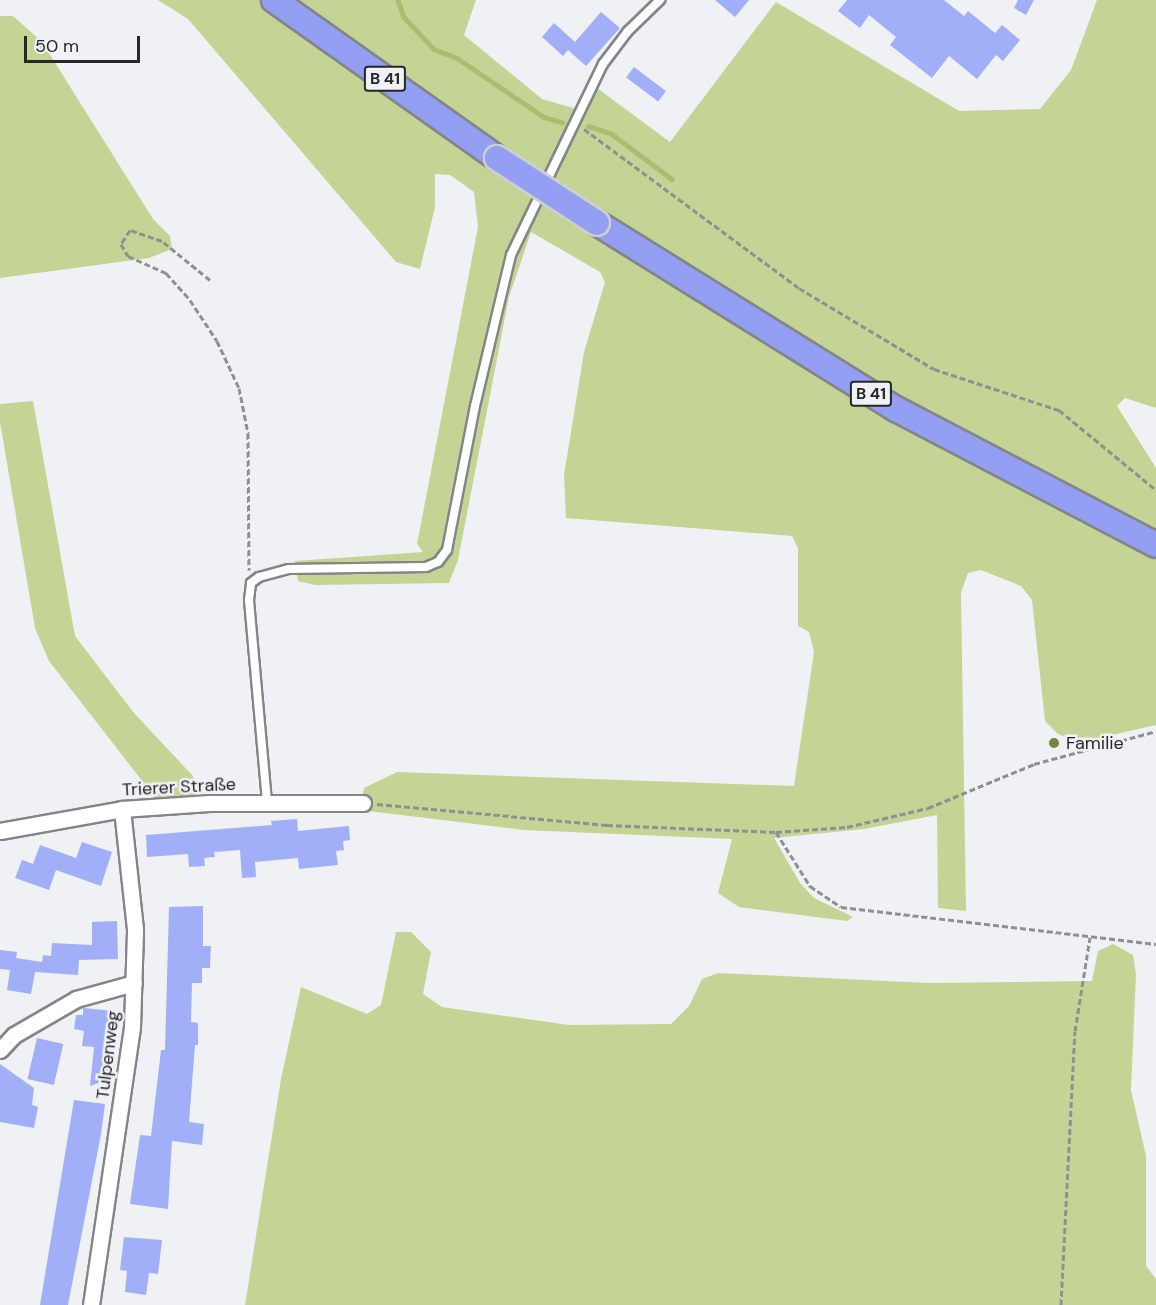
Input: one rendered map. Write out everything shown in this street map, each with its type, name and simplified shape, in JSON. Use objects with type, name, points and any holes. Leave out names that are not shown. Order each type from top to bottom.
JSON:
[{"type":"highway","name":"B 41","points":[[274,0],[497,158],[896,409],[1156,545]]},
{"type":"street","name":"Trierer Straße","points":[[0,831],[122,809],[267,802],[363,803]]},
{"type":"street","name":"Tulpenweg","points":[[91,1305],[117,1140],[134,983],[135,929],[122,809]]},
{"type":"street","points":[[0,1050],[14,1035],[76,999],[134,983]]},
{"type":"lane","points":[[267,802],[249,600],[251,583],[259,577],[290,569],[426,567],[438,562],[447,550],[475,406],[511,255],[603,64],[628,31],[660,0]]},
{"type":"path","points":[[576,123],[799,288],[934,369],[1059,410],[1156,490]]},
{"type":"path","points":[[210,280],[162,241],[130,230],[121,244],[128,256],[166,273],[190,300],[217,341],[239,388],[248,433],[251,583]]},
{"type":"path","points":[[363,803],[530,820],[776,832],[884,820],[928,808],[1034,764],[1156,731]]},
{"type":"path","points":[[776,832],[810,886],[841,907],[866,913],[1063,930],[1090,937],[1156,944]]},
{"type":"path","points":[[1061,1305],[1075,1032],[1090,937]]},
{"type":"green space","points":[[158,0],[476,0],[464,35],[542,99],[587,112],[597,88],[670,142],[776,2],[959,111],[1040,109],[1071,70],[1097,0],[1156,0],[1156,408],[1125,398],[1117,406],[1156,468],[1156,725],[1081,742],[1058,734],[1045,721],[1032,600],[1021,586],[981,570],[968,573],[961,593],[966,911],[938,908],[937,815],[864,829],[774,838],[800,883],[814,898],[853,917],[847,921],[739,907],[718,893],[732,839],[524,830],[360,810],[364,788],[397,772],[794,786],[814,652],[809,632],[798,626],[798,548],[792,536],[566,518],[564,475],[584,352],[605,282],[600,272],[531,232],[509,297],[458,560],[449,583],[315,585],[298,581],[295,561],[423,552],[417,544],[478,227],[474,192],[450,175],[435,174],[435,207],[420,269],[396,262],[188,19]]},
{"type":"green space","points":[[0,16],[13,16],[42,42],[153,219],[170,236],[172,249],[149,258],[0,278]]},
{"type":"green space","points":[[33,401],[75,636],[134,713],[192,775],[205,797],[157,800],[49,661],[35,628],[0,422],[0,404]]},
{"type":"green space","points":[[396,932],[411,932],[431,952],[423,994],[442,1007],[569,1025],[671,1024],[689,1006],[702,979],[718,973],[928,983],[1092,981],[1098,951],[1113,944],[1133,955],[1136,974],[1131,1090],[1146,1156],[1146,1266],[1156,1279],[1156,1305],[245,1305],[281,1079],[301,987],[367,1014],[381,1005]]},
{"type":"building","points":[[715,0],[749,0],[735,17]]},
{"type":"building","points":[[847,0],[944,0],[964,16],[968,11],[995,33],[1002,25],[1020,40],[1003,61],[996,55],[977,79],[949,56],[932,78],[890,45],[896,37],[869,15],[860,28],[838,11]]},
{"type":"building","points":[[1018,0],[1034,0],[1026,15],[1014,8]]},
{"type":"building","points":[[601,12],[620,28],[586,66],[568,50],[563,56],[542,37],[554,23],[575,42]]},
{"type":"building","points":[[634,67],[666,91],[658,101],[626,77]]},
{"type":"building","points":[[297,819],[298,831],[349,826],[350,840],[343,841],[344,850],[336,851],[338,865],[299,869],[298,858],[255,862],[256,877],[242,878],[240,850],[214,852],[215,857],[204,858],[205,866],[189,867],[188,854],[147,857],[146,835],[272,825],[271,821]]},
{"type":"building","points":[[82,842],[112,852],[101,886],[56,870],[49,890],[15,878],[22,860],[33,864],[40,845],[76,858]]},
{"type":"building","points":[[203,906],[203,946],[211,946],[210,968],[202,968],[202,983],[192,983],[191,1022],[198,1023],[198,1045],[195,1045],[189,1122],[204,1124],[202,1145],[172,1141],[168,1209],[130,1204],[140,1135],[151,1136],[161,1050],[165,1050],[169,907]]},
{"type":"building","points":[[117,921],[118,959],[79,960],[78,975],[35,972],[31,994],[7,990],[10,970],[0,969],[0,950],[17,952],[16,958],[42,962],[43,955],[51,956],[52,943],[92,945],[92,922]]},
{"type":"building","points":[[83,1008],[114,1011],[109,1079],[90,1086],[94,1047],[82,1046],[84,1031],[74,1029],[76,1015],[83,1015]]},
{"type":"building","points":[[37,1038],[63,1044],[54,1085],[28,1079]]},
{"type":"building","points":[[0,1064],[34,1088],[32,1105],[38,1107],[34,1128],[0,1122]]},
{"type":"building","points":[[74,1100],[105,1104],[101,1134],[68,1305],[40,1305]]},
{"type":"building","points":[[124,1237],[162,1240],[158,1274],[149,1273],[146,1295],[125,1292],[127,1271],[120,1270]]},
{"type":"waterway","points":[[398,0],[404,17],[434,49],[457,58],[544,117],[562,122]]},
{"type":"waterway","points":[[588,126],[612,134],[672,179]]},
{"type":"place","name":"Familie","points":[[1054,743]]}]
